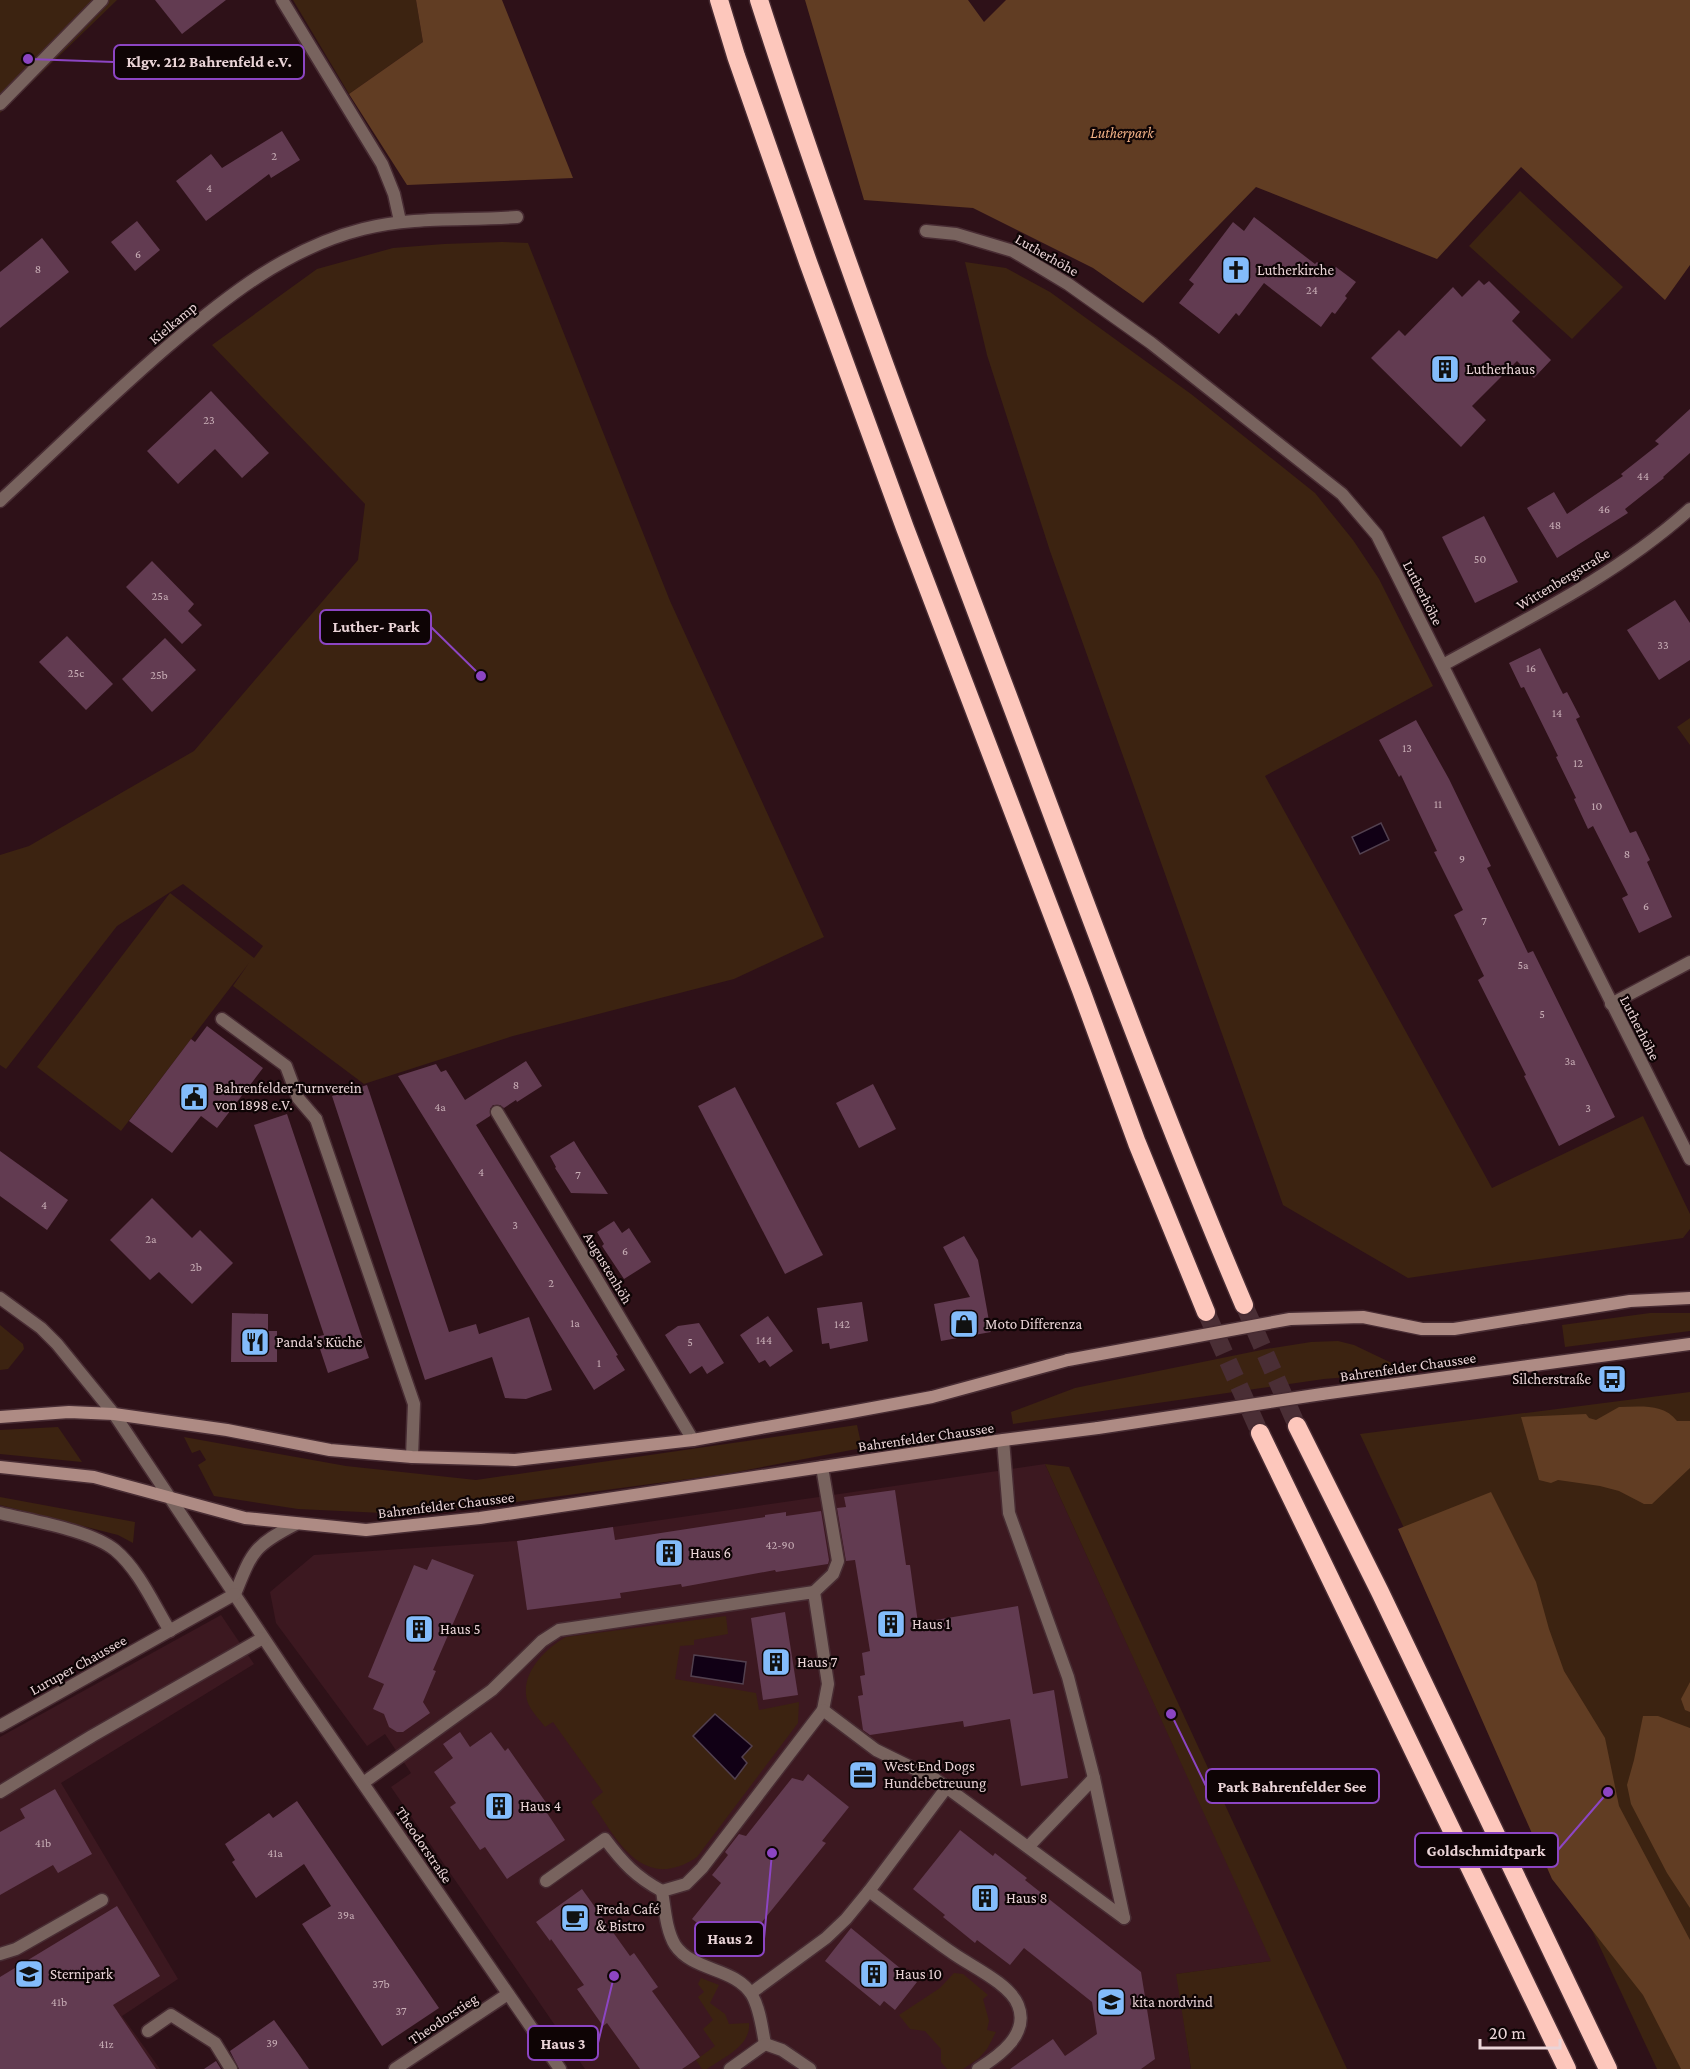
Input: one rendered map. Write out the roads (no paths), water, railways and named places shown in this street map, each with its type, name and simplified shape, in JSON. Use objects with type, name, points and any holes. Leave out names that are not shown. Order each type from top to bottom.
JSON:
[{"type":"highway","points":[[719,0],[736,56],[804,251],[905,528],[1082,990],[1137,1143],[1206,1312]]},
{"type":"highway","points":[[759,0],[799,124],[889,379],[1169,1123],[1244,1305]]},
{"type":"highway","points":[[1297,1426],[1380,1592],[1608,2069]]},
{"type":"highway","points":[[1260,1433],[1567,2069]]},
{"type":"main road","name":"Bahrenfelder Chaussee","points":[[114,1414],[227,1430],[330,1450],[412,1457],[515,1460],[693,1440],[932,1397],[1068,1360],[1290,1319],[1363,1317],[1422,1329],[1454,1329],[1630,1301],[1690,1298]]},
{"type":"main road","name":"Bahrenfelder Chaussee","points":[[168,1497],[245,1518],[366,1530],[480,1518],[1003,1440],[1690,1344]]},
{"type":"main road","points":[[0,1417],[69,1412],[114,1414]]},
{"type":"main road","points":[[0,1467],[94,1478],[168,1497]]},
{"type":"street","points":[[0,104],[102,0]]},
{"type":"street","points":[[282,0],[382,164],[394,194],[400,221]]},
{"type":"street","name":"Kielkamp","points":[[0,501],[129,380],[227,298],[277,265],[322,242],[400,221],[517,217]]},
{"type":"street","name":"Lutherhöhe","points":[[926,231],[956,234],[988,243],[1013,251],[1037,263],[1151,343],[1342,494],[1377,536],[1690,1159]]},
{"type":"street","name":"Wittenbergstraße","points":[[1443,665],[1587,586],[1664,533],[1690,508]]},
{"type":"street","points":[[1611,1005],[1690,963]]},
{"type":"street","points":[[222,1019],[285,1066],[298,1098],[315,1119],[414,1404],[412,1457]]},
{"type":"street","name":"Augustenhöh","points":[[497,1112],[693,1440]]},
{"type":"street","name":"Theodorstraße","points":[[0,1298],[41,1328],[57,1344],[114,1414],[263,1638],[560,2069]]},
{"type":"street","points":[[823,1710],[876,1750],[947,1787],[1124,1918],[1094,1778],[1068,1677],[1008,1513],[1003,1440]]},
{"type":"street","points":[[363,1783],[492,1690],[542,1641],[559,1630],[814,1592],[833,1575],[838,1561],[822,1467]]},
{"type":"street","points":[[0,1514],[95,1539],[113,1549],[131,1567],[170,1631]]},
{"type":"street","points":[[235,1594],[250,1558],[258,1547],[271,1536],[296,1524]]},
{"type":"street","points":[[662,1891],[686,1884],[702,1868],[823,1710],[828,1684],[814,1592]]},
{"type":"street","name":"Luruper Chaussee","points":[[0,1726],[235,1594]]},
{"type":"street","points":[[0,1792],[92,1736],[263,1638]]},
{"type":"street","points":[[1028,1847],[1094,1778]]},
{"type":"street","points":[[751,1993],[826,1938],[846,1918],[947,1787]]},
{"type":"street","points":[[546,1881],[605,1839],[624,1864],[662,1891],[668,1927],[676,1946],[698,1963],[738,1981],[751,1993],[760,2017],[765,2044]]},
{"type":"street","points":[[868,1891],[1004,1988],[1014,1998],[1020,2014],[1012,2043],[978,2069]]},
{"type":"street","points":[[0,1954],[16,1949],[102,1900]]},
{"type":"street","name":"Theodorstieg","points":[[394,2069],[508,1994]]},
{"type":"street","points":[[148,2031],[171,2015],[215,2043],[231,2069]]},
{"type":"street","points":[[730,2069],[765,2044]]},
{"type":"street","points":[[765,2044],[783,2050],[810,2069]]},
{"type":"tunnel","points":[[1244,1305],[1297,1426]]},
{"type":"tunnel","points":[[1206,1312],[1260,1433]]},
{"type":"place","name":"Klgv. 212 Bahrenfeld e.V.","points":[[28,59]]},
{"type":"place","name":"Lutherkirche","points":[[1236,270]]},
{"type":"place","name":"Lutherhaus","points":[[1445,369]]},
{"type":"place","name":"Luther- Park","points":[[481,676]]},
{"type":"place","name":"Bahrenfelder Turnverein von 1898 e.V.","points":[[194,1097]]},
{"type":"place","name":"Moto Differenza","points":[[964,1324]]},
{"type":"place","name":"Panda's Küche","points":[[255,1342]]},
{"type":"place","name":"Silcherstraße","points":[[1612,1379]]},
{"type":"place","name":"Haus 6","points":[[669,1553]]},
{"type":"place","name":"Haus 1","points":[[891,1624]]},
{"type":"place","name":"Haus 5","points":[[419,1629]]},
{"type":"place","name":"Haus 7","points":[[776,1662]]},
{"type":"place","name":"Park Bahrenfelder See","points":[[1171,1714]]},
{"type":"place","name":"West End Dogs Hundebetreuung","points":[[863,1775]]},
{"type":"place","name":"Goldschmidtpark","points":[[1608,1792]]},
{"type":"place","name":"Haus 4","points":[[499,1806]]},
{"type":"place","name":"Haus 2","points":[[772,1853]]},
{"type":"place","name":"Haus 8","points":[[985,1898]]},
{"type":"place","name":"Freda Café & Bistro","points":[[575,1918]]},
{"type":"place","name":"Sternipark","points":[[29,1974]]},
{"type":"place","name":"Haus 10","points":[[874,1974]]},
{"type":"place","name":"Haus 3","points":[[614,1976]]},
{"type":"place","name":"kita nordvind","points":[[1111,2002]]},
{"type":"park label","name":"Lutherpark","points":[[1122,133]]}]
